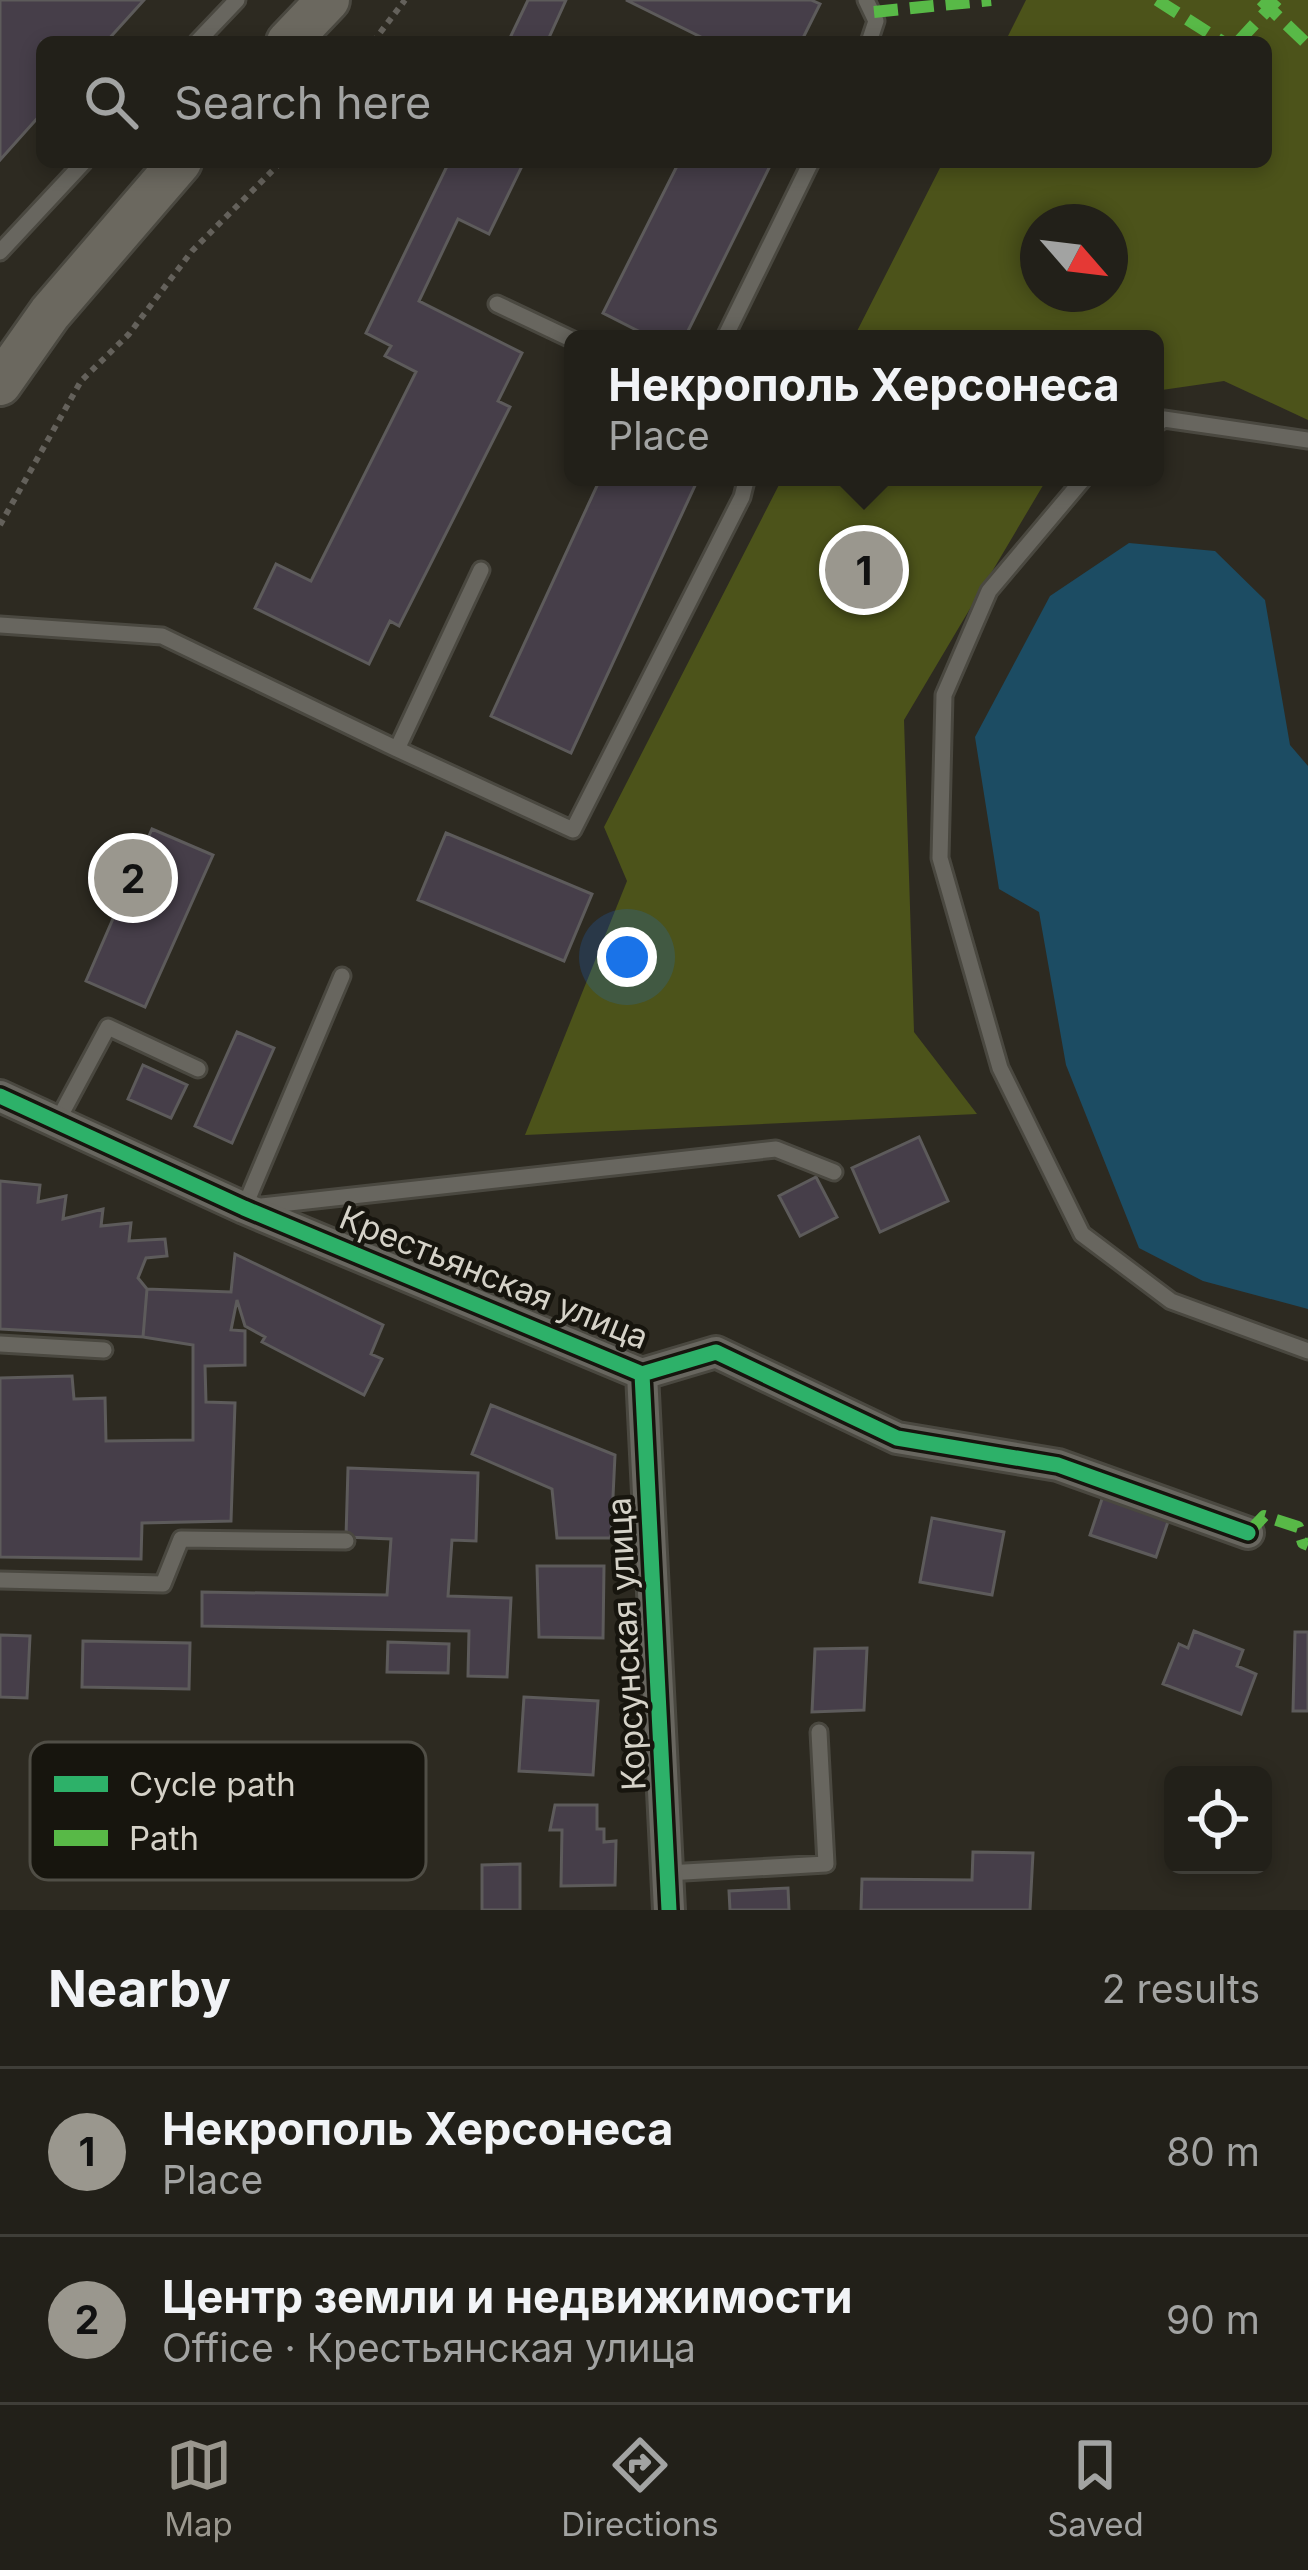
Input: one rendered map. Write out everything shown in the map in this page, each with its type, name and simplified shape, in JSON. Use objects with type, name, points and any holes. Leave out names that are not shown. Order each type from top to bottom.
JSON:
[{"type":"main road","points":[[294,36],[328,0]]},
{"type":"main road","points":[[0,384],[50,313],[175,168]]},
{"type":"street","name":"Крестьянская улица","points":[[0,1096],[244,1208],[642,1374],[716,1352],[897,1438],[1058,1465],[1248,1532]]},
{"type":"street","name":"Корсунская улица","points":[[642,1374],[669,1910]]},
{"type":"lane","points":[[203,36],[237,0]]},
{"type":"lane","points":[[866,0],[876,21],[871,36]]},
{"type":"lane","points":[[0,252],[79,168]]},
{"type":"lane","points":[[728,330],[808,168]]},
{"type":"lane","points":[[497,304],[564,336]]},
{"type":"lane","points":[[1164,419],[1308,440]]},
{"type":"lane","points":[[0,625],[162,636],[573,830],[745,486]]},
{"type":"lane","points":[[1077,486],[989,591],[944,695],[940,858],[1000,1068],[1082,1234],[1171,1300],[1308,1352]]},
{"type":"lane","points":[[397,749],[481,570]]},
{"type":"lane","points":[[342,976],[244,1208],[776,1148],[834,1172]]},
{"type":"lane","points":[[57,1122],[108,1027],[198,1069]]},
{"type":"lane","points":[[0,1344],[104,1350]]},
{"type":"lane","points":[[0,1580],[163,1583],[181,1539],[346,1541]]},
{"type":"lane","points":[[667,1873],[826,1864],[819,1732]]},
{"type":"path","points":[[378,36],[405,0]]},
{"type":"path","points":[[0,525],[81,381],[129,334],[192,251],[274,168]]},
{"type":"green space","points":[[1026,0],[1308,0],[1308,420],[1224,381],[1164,390],[1164,330],[858,330],[940,168],[1272,168],[1272,36],[1008,36]]},
{"type":"green space","points":[[778,486],[1043,486],[904,720],[914,1032],[977,1114],[525,1135],[627,881],[604,827]]},
{"type":"water","points":[[1129,543],[1215,551],[1265,600],[1290,745],[1308,766],[1308,1309],[1203,1281],[1139,1248],[1066,1065],[1039,912],[999,889],[975,737],[1050,596]]},
{"type":"building","points":[[0,0],[144,0],[111,36],[36,36],[36,120],[0,160]]},
{"type":"building","points":[[528,0],[566,0],[550,36],[511,36]]},
{"type":"building","points":[[626,0],[811,0],[820,4],[804,36],[699,36]]},
{"type":"building","points":[[446,168],[521,168],[489,234],[458,219],[419,301],[522,353],[498,401],[510,407],[399,626],[390,621],[369,664],[255,608],[276,564],[311,581],[416,372],[385,356],[391,346],[366,333]]},
{"type":"building","points":[[676,168],[769,168],[688,330],[636,330],[603,313]]},
{"type":"building","points":[[597,486],[695,486],[571,753],[491,716]]},
{"type":"building","points":[[152,829],[213,855],[145,1007],[86,981]]},
{"type":"building","points":[[446,833],[592,894],[564,961],[418,900]]},
{"type":"building","points":[[237,1032],[274,1048],[232,1143],[195,1126]]},
{"type":"building","points":[[143,1065],[187,1085],[171,1118],[128,1099]]},
{"type":"building","points":[[919,1137],[948,1201],[880,1232],[852,1168]]},
{"type":"building","points":[[816,1177],[837,1217],[800,1236],[779,1196]]},
{"type":"building","points":[[0,1181],[40,1185],[38,1202],[66,1196],[63,1219],[103,1209],[101,1226],[131,1223],[129,1241],[165,1239],[167,1256],[146,1258],[138,1278],[147,1289],[143,1337],[0,1329]]},
{"type":"building","points":[[235,1254],[383,1325],[371,1354],[382,1359],[364,1395],[262,1342],[265,1337],[245,1326],[237,1300],[231,1330],[245,1331],[245,1365],[205,1366],[206,1402],[235,1403],[231,1521],[142,1523],[141,1559],[0,1557],[0,1378],[72,1376],[74,1399],[105,1398],[106,1441],[193,1440],[193,1345],[143,1337],[147,1289],[231,1292]]},
{"type":"building","points":[[491,1405],[615,1455],[611,1538],[557,1538],[552,1489],[472,1454]]},
{"type":"building","points":[[348,1468],[478,1473],[476,1541],[452,1540],[448,1596],[511,1598],[507,1677],[468,1676],[469,1631],[202,1626],[202,1592],[387,1595],[391,1539],[346,1537]]},
{"type":"building","points":[[1105,1490],[1171,1513],[1156,1557],[1090,1535]]},
{"type":"building","points":[[932,1518],[1004,1532],[992,1595],[920,1582]]},
{"type":"building","points":[[537,1566],[604,1566],[603,1638],[539,1637]]},
{"type":"building","points":[[1194,1631],[1243,1650],[1237,1666],[1256,1674],[1241,1714],[1163,1684],[1179,1644],[1188,1648]]},
{"type":"building","points":[[1295,1632],[1308,1632],[1308,1711],[1293,1711]]},
{"type":"building","points":[[0,1635],[30,1636],[27,1698],[0,1697]]},
{"type":"building","points":[[83,1641],[190,1643],[189,1689],[82,1687]]},
{"type":"building","points":[[388,1642],[449,1644],[448,1673],[387,1672]]},
{"type":"building","points":[[867,1648],[864,1710],[812,1712],[815,1649]]},
{"type":"building","points":[[524,1697],[598,1701],[593,1775],[519,1771]]},
{"type":"building","points":[[555,1805],[597,1805],[597,1829],[604,1829],[604,1842],[616,1841],[615,1885],[561,1886],[562,1830],[550,1830]]},
{"type":"building","points":[[973,1852],[1033,1853],[1030,1910],[861,1910],[862,1879],[972,1880]]},
{"type":"building","points":[[520,1864],[520,1910],[482,1910],[482,1865]]},
{"type":"building","points":[[788,1888],[789,1910],[730,1910],[729,1891]]},
{"type":"marked path","points":[[874,12],[991,0]]},
{"type":"marked path","points":[[1157,0],[1214,36]]},
{"type":"marked path","points":[[1261,0],[1308,45]]},
{"type":"marked path","points":[[1244,36],[1277,0]]},
{"type":"marked path","points":[[1248,1533],[1264,1516],[1298,1527],[1308,1545]]},
{"type":"cycle path","points":[[0,1096],[244,1208],[642,1374],[716,1352],[897,1438],[1058,1465],[1248,1533]]},
{"type":"cycle path","points":[[642,1374],[669,1910]]},
{"type":"place","name":"Некрополь Херсонеса","points":[[864,570]]},
{"type":"place","name":"Центр земли и недвижимости","points":[[133,878]]}]
